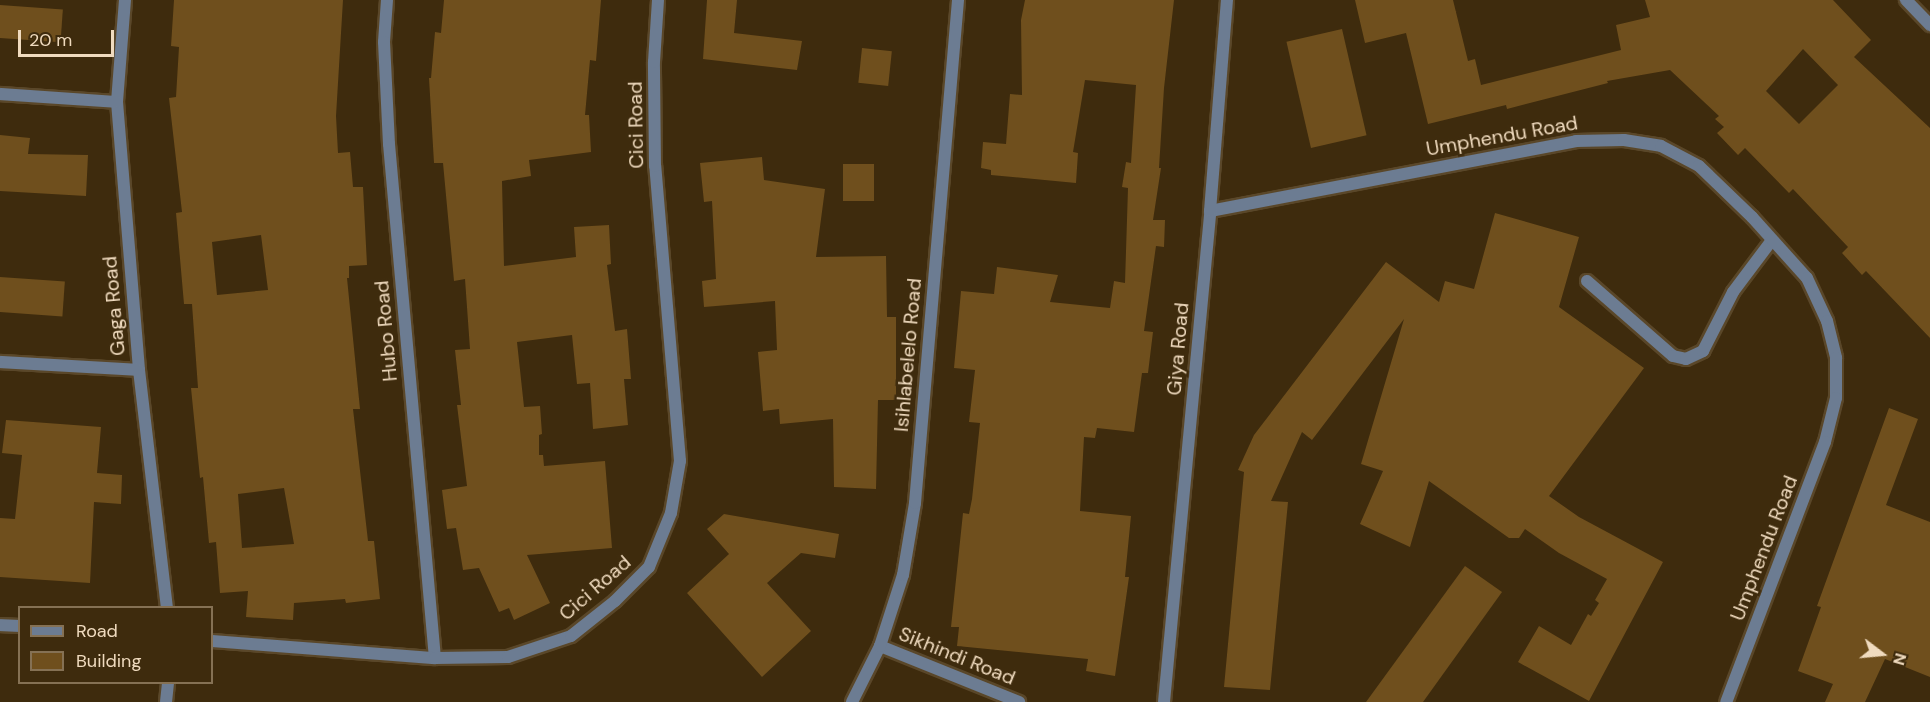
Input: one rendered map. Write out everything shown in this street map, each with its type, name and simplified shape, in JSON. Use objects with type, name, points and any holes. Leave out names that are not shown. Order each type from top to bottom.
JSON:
[{"type":"street","name":"Gaga Road","points":[[125,0],[117,102],[139,370],[167,606]]},
{"type":"street","name":"Hubo Road","points":[[387,0],[384,42],[388,144],[435,658]]},
{"type":"street","name":"Cici Road","points":[[213,641],[435,658],[508,657],[571,636],[615,601],[649,567],[671,513],[680,461],[655,166],[654,62],[658,0]]},
{"type":"street","name":"Isihlabelelo Road","points":[[852,702],[880,646],[903,574],[915,503],[958,0]]},
{"type":"street","name":"Giya Road","points":[[1164,702],[1210,212],[1227,0]]},
{"type":"street","points":[[1906,0],[1930,25]]},
{"type":"street","points":[[0,94],[117,102]]},
{"type":"street","name":"Umphendu Road","points":[[1210,212],[1576,141],[1624,140],[1661,146],[1699,166],[1807,278],[1827,321],[1836,358],[1836,398],[1825,442],[1726,702]]},
{"type":"street","points":[[1587,281],[1672,356],[1686,359],[1703,351],[1733,292],[1772,240]]},
{"type":"street","points":[[0,362],[139,370]]},
{"type":"street","points":[[0,625],[18,626]]},
{"type":"street","name":"Sikhindi Road","points":[[880,646],[1019,702]]},
{"type":"street","points":[[166,702],[168,684]]},
{"type":"building","points":[[174,0],[343,0],[336,116],[338,153],[350,152],[353,187],[363,187],[367,265],[349,266],[349,278],[347,278],[360,409],[353,409],[368,541],[374,541],[380,599],[346,603],[345,599],[294,603],[293,620],[246,617],[248,591],[220,593],[216,542],[209,543],[191,388],[198,388],[192,304],[184,304],[176,213],[182,212],[169,98],[176,97],[179,47],[171,46]],"holes":[[[261,235],[268,290],[217,295],[212,242]],[[284,488],[294,544],[242,548],[238,494]]]},
{"type":"building","points":[[444,0],[601,0],[596,61],[590,60],[585,115],[589,115],[591,152],[529,160],[531,176],[502,181],[504,266],[576,257],[574,227],[609,225],[611,264],[607,265],[615,331],[627,329],[631,379],[624,379],[628,425],[593,429],[590,383],[577,384],[572,335],[517,342],[524,407],[540,406],[542,434],[539,435],[539,455],[543,455],[544,466],[605,461],[612,548],[527,555],[550,603],[514,620],[509,608],[499,612],[479,568],[463,570],[456,528],[447,529],[442,490],[467,486],[457,405],[461,405],[455,350],[470,349],[465,279],[454,281],[443,163],[434,163],[429,78],[431,78],[435,32],[441,33]]},
{"type":"building","points":[[707,0],[737,0],[734,33],[802,41],[797,70],[703,59]]},
{"type":"building","points":[[1025,0],[1174,0],[1164,88],[1159,168],[1161,168],[1153,220],[1165,220],[1164,247],[1156,246],[1144,331],[1153,332],[1148,373],[1142,373],[1134,432],[1097,428],[1095,438],[1084,437],[1080,511],[1131,516],[1125,577],[1129,577],[1115,676],[1086,671],[1088,659],[957,646],[959,627],[951,627],[963,513],[969,514],[972,499],[980,423],[969,422],[975,370],[954,368],[961,291],[994,294],[997,267],[1058,275],[1050,302],[1110,308],[1114,281],[1125,283],[1128,188],[1122,187],[1126,162],[1131,163],[1136,85],[1085,80],[1073,152],[1078,153],[1076,183],[991,175],[991,170],[981,168],[983,142],[1006,144],[1010,94],[1022,95],[1021,20]]},
{"type":"building","points":[[1355,0],[1453,0],[1468,61],[1475,59],[1481,85],[1621,50],[1616,25],[1650,17],[1645,0],[1833,0],[1871,40],[1854,57],[1930,128],[1930,338],[1866,271],[1862,275],[1842,253],[1848,247],[1793,189],[1789,193],[1745,148],[1738,155],[1717,133],[1724,127],[1715,119],[1719,116],[1670,70],[1607,81],[1608,83],[1507,109],[1506,105],[1428,124],[1406,33],[1365,43]],"holes":[[[1803,49],[1838,85],[1799,124],[1766,91]]]},
{"type":"building","points":[[0,5],[63,9],[61,42],[0,38]]},
{"type":"building","points":[[1342,29],[1367,135],[1311,148],[1286,42]]},
{"type":"building","points":[[862,48],[892,51],[888,86],[858,83]]},
{"type":"building","points":[[0,135],[30,138],[28,154],[88,155],[86,196],[0,191]]},
{"type":"building","points":[[762,157],[764,180],[825,189],[816,257],[886,256],[887,317],[896,317],[896,400],[878,400],[876,489],[834,487],[833,419],[780,424],[779,409],[763,411],[758,352],[777,350],[775,301],[704,307],[702,281],[716,279],[712,201],[704,202],[700,163]]},
{"type":"building","points":[[843,164],[874,164],[874,201],[843,201]]},
{"type":"building","points":[[1495,213],[1579,237],[1559,307],[1644,368],[1549,496],[1579,517],[1663,562],[1589,701],[1518,662],[1539,626],[1571,645],[1588,614],[1591,616],[1599,603],[1595,600],[1607,579],[1559,553],[1525,529],[1519,538],[1509,538],[1429,481],[1410,547],[1360,524],[1383,471],[1361,464],[1404,319],[1312,440],[1302,432],[1271,501],[1288,502],[1270,690],[1224,687],[1244,472],[1238,470],[1254,435],[1386,262],[1439,302],[1445,281],[1474,289]]},
{"type":"building","points":[[0,277],[65,282],[62,316],[0,312]]},
{"type":"building","points":[[1889,408],[1918,419],[1886,505],[1930,522],[1930,677],[1885,659],[1865,702],[1825,702],[1833,684],[1798,671],[1821,607],[1817,606]]},
{"type":"building","points":[[6,420],[101,427],[97,473],[122,475],[121,504],[94,502],[90,583],[0,577],[0,518],[15,519],[22,455],[2,453]]},
{"type":"building","points":[[724,514],[839,534],[835,558],[801,553],[767,583],[811,631],[762,677],[687,593],[729,554],[707,529]]},
{"type":"building","points":[[1465,566],[1502,592],[1423,702],[1366,702]]}]
